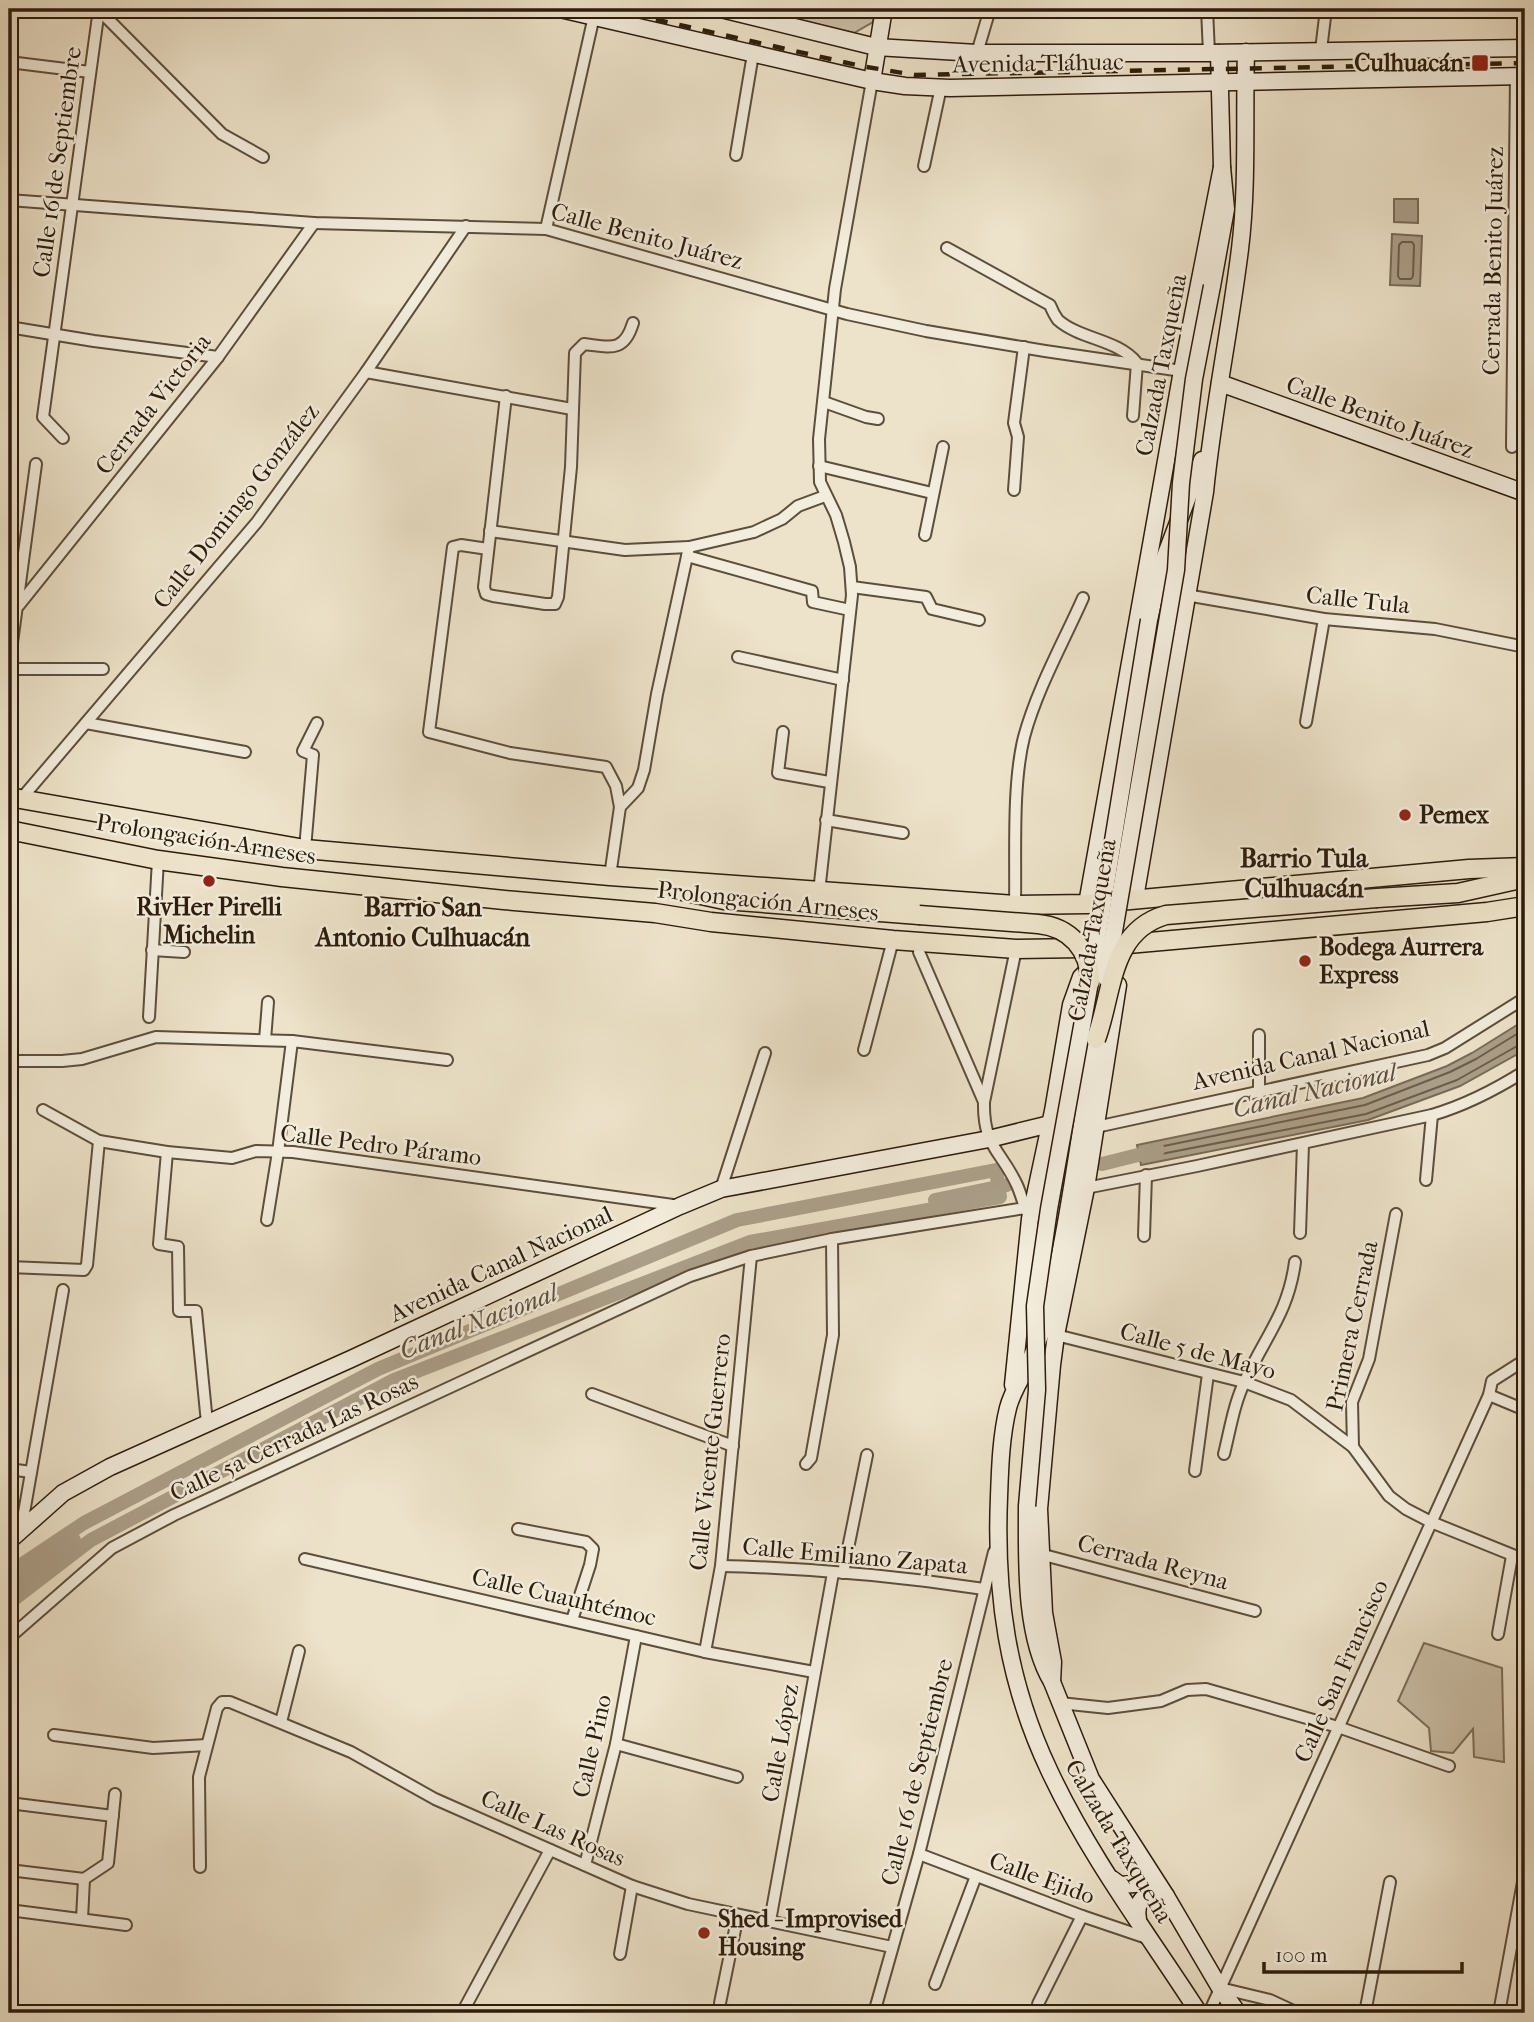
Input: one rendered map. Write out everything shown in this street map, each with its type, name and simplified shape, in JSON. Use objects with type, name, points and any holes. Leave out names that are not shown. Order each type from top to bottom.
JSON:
[{"type":"main road","name":"Avenida Tláhuac","points":[[560,9],[872,81],[941,88],[1521,76]]},
{"type":"main road","name":"Avenida Tláhuac","points":[[721,9],[876,47],[977,53],[1214,53],[1525,48]]},
{"type":"main road","points":[[872,81],[884,9]]},
{"type":"main road","name":"Calzada Taxqueña","points":[[1135,898],[1205,492],[1211,431],[1240,249],[1245,201],[1246,52]]},
{"type":"main road","name":"Calzada Taxqueña","points":[[1013,1392],[1028,1364],[1048,1311],[1060,1258],[1176,570],[1181,483],[1193,391],[1226,209],[1219,82],[1214,53]]},
{"type":"main road","name":"Calzada Taxqueña","points":[[1087,904],[1182,371],[1222,167]]},
{"type":"main road","name":"Calle Benito Juárez","points":[[1220,383],[1525,494]]},
{"type":"main road","name":"Calzada Taxqueña","points":[[1211,431],[1193,487],[1161,567],[1149,621],[1090,982],[1049,1209],[1035,1306],[1037,1390],[1027,1506],[1028,1567],[1032,1614],[1043,1667],[1052,1682],[1091,1779],[1238,2013]]},
{"type":"main road","name":"Prolongación Arneses","points":[[15,798],[305,849],[610,876],[1015,905],[1087,904],[1469,869],[1525,867]]},
{"type":"main road","name":"Prolongación Arneses","points":[[9,830],[158,860],[296,878],[655,913],[710,922],[1016,949],[1083,948],[1487,912],[1525,906]]},
{"type":"main road","points":[[1098,839],[1106,856],[1118,862],[1135,857],[1145,842]]},
{"type":"main road","points":[[1096,1039],[1120,952],[1133,934],[1149,922],[1166,915],[1458,893],[1525,877]]},
{"type":"main road","points":[[637,878],[724,900],[1038,924],[1057,928],[1080,946],[1088,963],[1090,982]]},
{"type":"main road","name":"Calzada Taxqueña","points":[[1052,1682],[1053,1662],[1044,1613],[1039,1509],[1056,1335],[1086,1188],[1127,944]]},
{"type":"main road","name":"Calzada Taxqueña","points":[[1083,948],[1096,954],[1096,963],[1081,977],[1071,1005],[1050,1124],[1028,1213],[1013,1392],[1002,1448],[997,1540],[1003,1621],[1017,1688],[1048,1769],[1072,1815],[1199,2013]]},
{"type":"main road","points":[[1071,1005],[1086,997],[1096,997],[1108,1006],[1113,1016]]},
{"type":"main road","name":"Avenida Canal Nacional","points":[[15,1535],[63,1493],[110,1467],[721,1189],[989,1139],[1050,1124]]},
{"type":"main road","points":[[1112,1879],[1120,1885],[1135,1884],[1142,1877],[1142,1861]]},
{"type":"main road","points":[[1138,1919],[1136,1909],[1143,1897],[1152,1893],[1166,1896]]},
{"type":"street","points":[[99,9],[222,134],[263,157]]},
{"type":"street","name":"Calle 16 de Septiembre","points":[[62,438],[43,417],[99,9]]},
{"type":"street","points":[[977,53],[990,9]]},
{"type":"street","points":[[1207,9],[1214,53]]},
{"type":"street","points":[[1321,50],[1326,9]]},
{"type":"street","points":[[546,229],[594,16]]},
{"type":"street","points":[[736,155],[753,54]]},
{"type":"street","points":[[9,62],[90,72]]},
{"type":"street","name":"Cerrada Benito Juárez","points":[[1512,447],[1521,76]]},
{"type":"street","points":[[819,892],[852,587],[836,515],[820,482],[819,439],[832,310],[872,81]]},
{"type":"street","points":[[924,166],[941,88]]},
{"type":"street","name":"Calle Benito Juárez","points":[[9,200],[314,223],[546,229],[832,310],[926,331],[1182,371]]},
{"type":"street","name":"Cerrada Victoria","points":[[19,605],[218,357],[314,223]]},
{"type":"street","name":"Calle Domingo González","points":[[15,798],[86,723],[257,522],[366,372],[466,226]]},
{"type":"street","points":[[947,248],[1049,305],[1058,320],[1090,337],[1128,352],[1137,363],[1133,416]]},
{"type":"street","points":[[506,396],[484,587],[486,594],[555,604],[558,597],[571,467],[575,353],[584,344],[614,348],[630,334],[633,323]]},
{"type":"street","points":[[9,327],[218,357]]},
{"type":"street","points":[[1014,490],[1018,437],[1014,423],[1024,347]]},
{"type":"street","points":[[366,372],[572,409]]},
{"type":"street","points":[[824,402],[878,419]]},
{"type":"street","points":[[925,535],[943,447]]},
{"type":"street","points":[[36,464],[9,667],[103,669]]},
{"type":"street","points":[[820,466],[932,494]]},
{"type":"street","points":[[490,531],[625,550],[688,551],[754,532],[782,519],[798,506],[825,496]]},
{"type":"street","points":[[488,549],[461,545],[453,547],[429,732],[510,753],[606,767],[616,786],[620,807],[610,876]]},
{"type":"street","points":[[688,551],[812,592],[813,602],[850,610]]},
{"type":"street","points":[[620,807],[638,788],[644,770],[657,694],[688,551]]},
{"type":"street","points":[[852,587],[926,597],[932,609],[979,620]]},
{"type":"street","name":"Calle Tula","points":[[1186,595],[1324,619],[1435,629],[1525,647]]},
{"type":"street","points":[[1015,905],[1018,778],[1024,738],[1037,700],[1083,598]]},
{"type":"street","points":[[1306,722],[1324,619]]},
{"type":"street","points":[[738,657],[843,680]]},
{"type":"street","points":[[86,723],[245,752]]},
{"type":"street","points":[[305,849],[313,755],[303,751],[317,723]]},
{"type":"street","points":[[783,732],[778,773],[829,782]]},
{"type":"street","points":[[826,820],[903,833]]},
{"type":"street","points":[[149,1017],[158,860]]},
{"type":"street","points":[[864,1050],[893,940]]},
{"type":"street","points":[[1016,949],[984,1102],[983,1124],[1016,1184],[1028,1213]]},
{"type":"street","points":[[152,950],[184,952]]},
{"type":"street","points":[[919,952],[984,1102]]},
{"type":"street","name":"Avenida Canal Nacional","points":[[1096,1127],[1428,1055],[1445,1048],[1525,998]]},
{"type":"street","points":[[265,1040],[268,1002]]},
{"type":"street","points":[[1259,1035],[1259,1093]]},
{"type":"street","points":[[9,1060],[82,1059],[156,1037],[292,1041],[447,1060]]},
{"type":"street","points":[[267,1220],[292,1041]]},
{"type":"street","points":[[721,1189],[765,1053]]},
{"type":"street","points":[[1086,1188],[1432,1115],[1480,1098],[1525,1071]]},
{"type":"street","name":"Calle Pedro Páramo","points":[[43,1110],[99,1141],[167,1152],[232,1158],[256,1151],[278,1152],[680,1206]]},
{"type":"street","points":[[1426,1180],[1432,1115]]},
{"type":"street","points":[[9,1267],[84,1270],[88,1265],[99,1141]]},
{"type":"street","points":[[1300,1233],[1303,1144]]},
{"type":"street","points":[[167,1152],[159,1244],[178,1247],[178,1311],[196,1311],[207,1423]]},
{"type":"street","points":[[1144,1236],[1146,1175]]},
{"type":"street","name":"Calle 5a Cerrada Las Rosas","points":[[9,1638],[112,1548],[174,1515],[658,1289],[751,1256],[832,1239],[1028,1213]]},
{"type":"street","name":"Primera Cerrada","points":[[1353,1447],[1352,1402],[1368,1359],[1396,1214]]},
{"type":"street","points":[[806,1464],[811,1458],[833,1335],[832,1239]]},
{"type":"street","name":"Calle Vicente Guerrero","points":[[705,1652],[721,1566],[751,1256]]},
{"type":"street","points":[[1224,1454],[1244,1382],[1283,1310],[1292,1287],[1295,1262]]},
{"type":"street","points":[[15,1535],[32,1472],[63,1290]]},
{"type":"street","name":"Calle 5 de Mayo","points":[[1056,1335],[1244,1382],[1291,1400],[1353,1447],[1389,1496],[1406,1509],[1431,1522],[1525,1560]]},
{"type":"street","name":"Calle San Francisco","points":[[1209,2013],[1489,1395],[1492,1381],[1525,1360]]},
{"type":"street","points":[[1195,1471],[1208,1374]]},
{"type":"street","points":[[592,1394],[733,1446]]},
{"type":"street","points":[[1489,1395],[1525,1410]]},
{"type":"street","name":"Calle López","points":[[769,1921],[814,1672],[867,1455]]},
{"type":"street","points":[[9,1469],[32,1472]]},
{"type":"street","points":[[518,1529],[586,1542],[593,1549],[572,1620]]},
{"type":"street","name":"Calle 16 de Septiembre","points":[[874,2013],[919,1854],[997,1540]]},
{"type":"street","name":"Cerrada Reyna","points":[[1040,1554],[1255,1611]]},
{"type":"street","points":[[1498,1634],[1512,1556]]},
{"type":"street","name":"Calle Cuauhtémoc","points":[[305,1559],[705,1652],[814,1672]]},
{"type":"street","name":"Calle Emiliano Zapata","points":[[721,1566],[788,1567],[927,1580],[984,1589]]},
{"type":"street","name":"Calle Pino","points":[[585,1865],[616,1744],[636,1636]]},
{"type":"street","points":[[281,1722],[299,1651]]},
{"type":"street","points":[[1059,1703],[1108,1708],[1161,1701],[1187,1690],[1206,1689],[1338,1727],[1449,1766]]},
{"type":"street","name":"Calle Las Rosas","points":[[207,1745],[217,1708],[222,1702],[230,1702],[351,1752],[435,1799],[632,1886],[688,1905],[892,1947]]},
{"type":"street","points":[[54,1735],[153,1748],[207,1745],[198,1787],[200,1867]]},
{"type":"street","points":[[616,1744],[737,1777]]},
{"type":"street","points":[[9,1870],[84,1879],[108,1863],[115,1794]]},
{"type":"street","points":[[9,1802],[113,1816]]},
{"type":"street","points":[[462,2013],[550,1850]]},
{"type":"street","name":"Calle Ejido","points":[[919,1854],[1082,1916],[1151,1939]]},
{"type":"street","points":[[1499,2013],[1525,1871]]},
{"type":"street","points":[[935,1984],[976,1876]]},
{"type":"street","points":[[82,1919],[84,1879]]},
{"type":"street","points":[[1366,2013],[1390,1882]]},
{"type":"street","points":[[620,1954],[632,1886]]},
{"type":"street","points":[[9,1910],[126,1925]]},
{"type":"street","points":[[720,2003],[738,1915]]},
{"type":"street","points":[[1038,2004],[1082,1916]]},
{"type":"street","points":[[1220,1987],[1270,2000],[1298,2013]]},
{"type":"shaded area","points":[[754,9],[876,9],[873,22],[854,33]]},
{"type":"shaded area","points":[[1424,1643],[1502,1668],[1504,1762],[1474,1757],[1473,1729],[1453,1753],[1431,1751],[1429,1728],[1398,1701]]},
{"type":"water","points":[[1394,199],[1418,199],[1418,223],[1394,222]]},
{"type":"water","points":[[1392,234],[1422,236],[1420,286],[1390,285]]},
{"type":"water","name":"Canal Nacional","points":[[1525,1020],[1525,1050],[1460,1086],[1368,1120],[1141,1165],[1137,1145],[1363,1098],[1447,1066]]},
{"type":"waterway","name":"Canal Nacional","points":[[1102,1164],[1158,1150]]},
{"type":"waterway","name":"Canal Nacional","points":[[9,1573],[84,1523],[378,1369],[737,1220],[996,1170],[1000,1197],[750,1242],[394,1380],[91,1540],[9,1603]]},
{"type":"waterway","name":"Canal Nacional","points":[[935,1200],[1007,1185]]},
{"type":"waterway","name":"Canal Nacional","points":[[9,1590],[74,1540]]},
{"type":"railway","points":[[609,9],[861,66],[915,75],[1525,63]]},
{"type":"place","name":"Culhuacán","points":[[1480,63]]},
{"type":"place","name":"Pemex","points":[[1405,815]]},
{"type":"place","name":"RivHer Pirelli Michelin","points":[[209,881]]},
{"type":"place","name":"Bodega Aurrera Express","points":[[1305,961]]},
{"type":"place","name":"Shed - Improvised Housing","points":[[704,1933]]},
{"type":"district","name":"Barrio Tula Culhuacán","points":[[1304,872]]},
{"type":"district","name":"Barrio San Antonio Culhuacán","points":[[423,922]]}]
